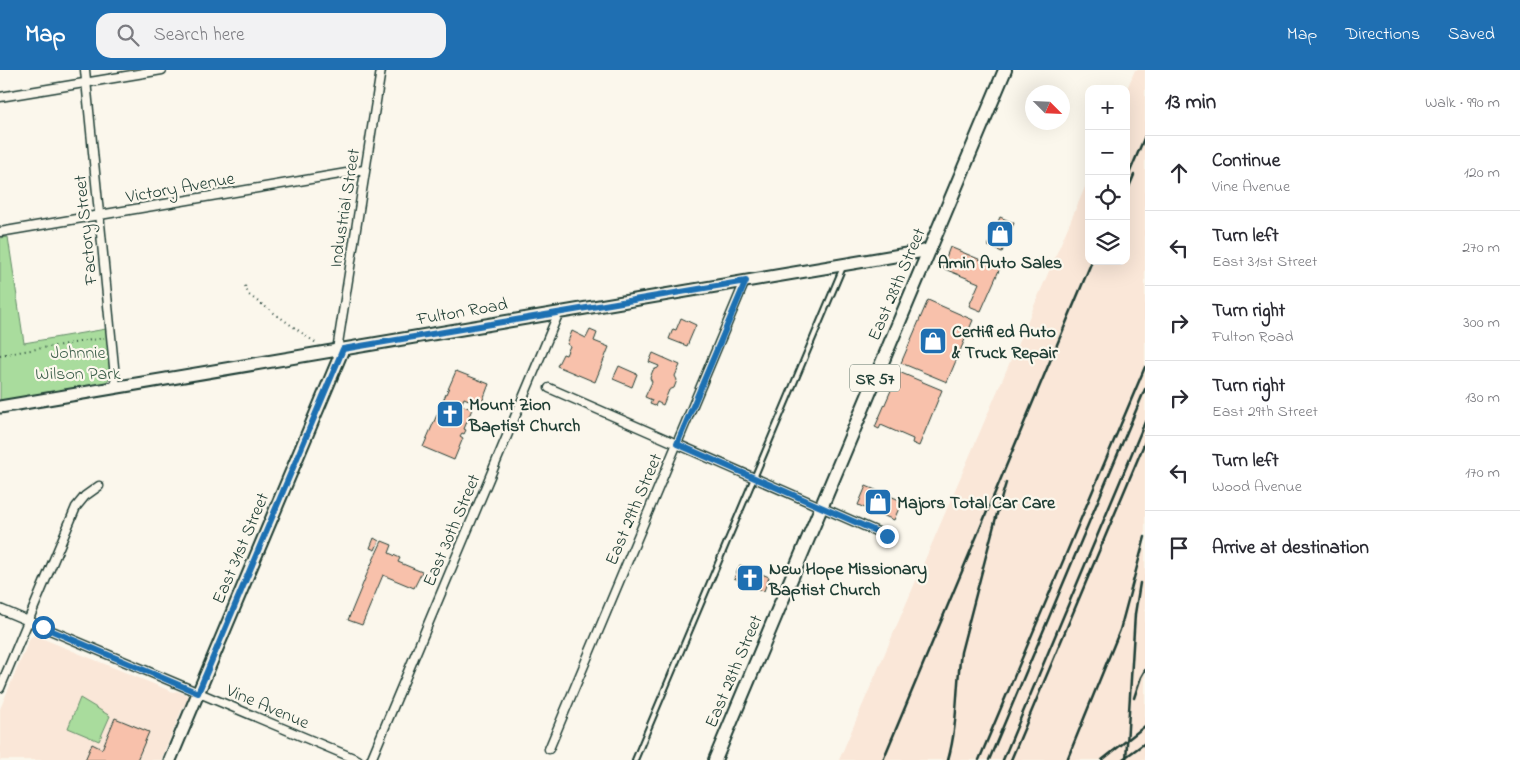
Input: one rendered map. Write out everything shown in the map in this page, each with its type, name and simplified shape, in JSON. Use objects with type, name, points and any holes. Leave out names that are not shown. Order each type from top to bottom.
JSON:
[{"type":"main road","name":"East 28th Street","points":[[715,760],[1005,70]]},
{"type":"street","name":"Factory Street","points":[[85,70],[116,388]]},
{"type":"street","points":[[0,97],[162,70]]},
{"type":"street","name":"Industrial Street","points":[[340,350],[364,170],[381,70]]},
{"type":"street","name":"Victory Avenue","points":[[0,232],[364,170]]},
{"type":"street","name":"Fulton Road","points":[[0,407],[930,250]]},
{"type":"street","name":"East 29th Street","points":[[549,749],[746,281]]},
{"type":"street","name":"East 30th Street","points":[[371,760],[559,312]]},
{"type":"street","name":"East 31st Street","points":[[170,760],[340,350]]},
{"type":"street","points":[[549,388],[887,536]]},
{"type":"street","points":[[0,688],[76,506],[85,496],[99,486]]},
{"type":"street","name":"Vine Avenue","points":[[0,609],[358,760]]},
{"type":"lane","points":[[635,760],[844,264]]},
{"type":"path","points":[[245,286],[249,295],[318,344]]},
{"type":"path","points":[[0,355],[112,337]]},
{"type":"shaded area","points":[[1135,70],[1145,70],[1145,760],[839,760],[1085,187],[1085,265],[1130,265],[1129,85]]},
{"type":"shaded area","points":[[34,635],[173,692],[177,691],[189,696],[188,705],[183,707],[161,760],[0,760],[0,709],[30,638]]},
{"type":"green space","name":"Johnnie Wilson Park","points":[[8,237],[24,343],[106,329],[110,375],[108,380],[101,386],[0,403],[0,238]]},
{"type":"green space","points":[[80,698],[110,716],[99,741],[68,728]]},
{"type":"building","points":[[1000,217],[1014,223],[1002,252],[988,246]]},
{"type":"building","points":[[950,247],[1000,268],[981,311],[969,306],[979,283],[942,268]]},
{"type":"building","points":[[928,300],[973,320],[947,382],[901,363]]},
{"type":"building","points":[[681,318],[696,325],[687,346],[669,339],[673,329],[676,330]]},
{"type":"building","points":[[590,330],[597,333],[594,341],[609,347],[595,382],[557,366],[563,354],[566,355],[570,346],[567,344],[572,331],[586,338]]},
{"type":"building","points":[[653,353],[680,365],[675,376],[677,380],[674,388],[669,390],[663,405],[657,402],[655,406],[650,404],[652,400],[645,397],[652,382],[650,378],[653,370],[659,366],[649,362]]},
{"type":"building","points":[[619,366],[637,374],[632,387],[613,379]]},
{"type":"building","points":[[456,371],[489,384],[481,405],[464,398],[461,405],[472,409],[464,429],[466,430],[460,436],[463,438],[454,460],[423,447]]},
{"type":"building","points":[[899,372],[942,390],[919,446],[912,443],[913,439],[881,425],[879,429],[875,427]]},
{"type":"building","points":[[866,486],[902,501],[894,520],[858,505]]},
{"type":"building","points":[[374,538],[379,541],[375,550],[370,548]]},
{"type":"building","points":[[382,541],[392,545],[389,553],[400,558],[398,562],[422,572],[414,588],[383,575],[362,625],[348,620]]},
{"type":"building","points":[[740,565],[769,577],[764,591],[734,578]]},
{"type":"building","points":[[115,718],[149,732],[137,760],[85,760],[92,744],[102,749]]},
{"type":"railway","points":[[1129,175],[1145,136]]},
{"type":"railway","points":[[1130,184],[1134,175]]},
{"type":"railway","points":[[883,760],[1090,265]]},
{"type":"railway","points":[[979,760],[1145,367]]},
{"type":"railway","points":[[989,760],[1145,389]]},
{"type":"railway","points":[[1003,760],[1145,422]]},
{"type":"railway","points":[[1011,760],[1145,442]]},
{"type":"railway","points":[[948,760],[955,720],[961,652],[1006,483]]},
{"type":"railway","points":[[1067,760],[1120,630],[1145,537]]},
{"type":"railway","points":[[1126,760],[1135,614],[1140,583]]},
{"type":"railway","points":[[1134,698],[1145,670]]},
{"type":"railway","points":[[1102,760],[1145,726]]},
{"type":"railway","points":[[1123,759],[1145,743]]},
{"type":"place","name":"Amin Auto Sales","points":[[1000,234]]},
{"type":"place","name":"Certified Auto & Truck Repair","points":[[933,341]]},
{"type":"place","name":"Mount Zion Baptist Church","points":[[450,414]]},
{"type":"place","name":"Majors Total Car Care","points":[[878,502]]},
{"type":"place","name":"New Hope Missionary Baptist Church","points":[[750,578]]},
{"type":"route","points":[[43,627],[198,693],[343,349],[746,281],[677,444],[887,536]]}]
